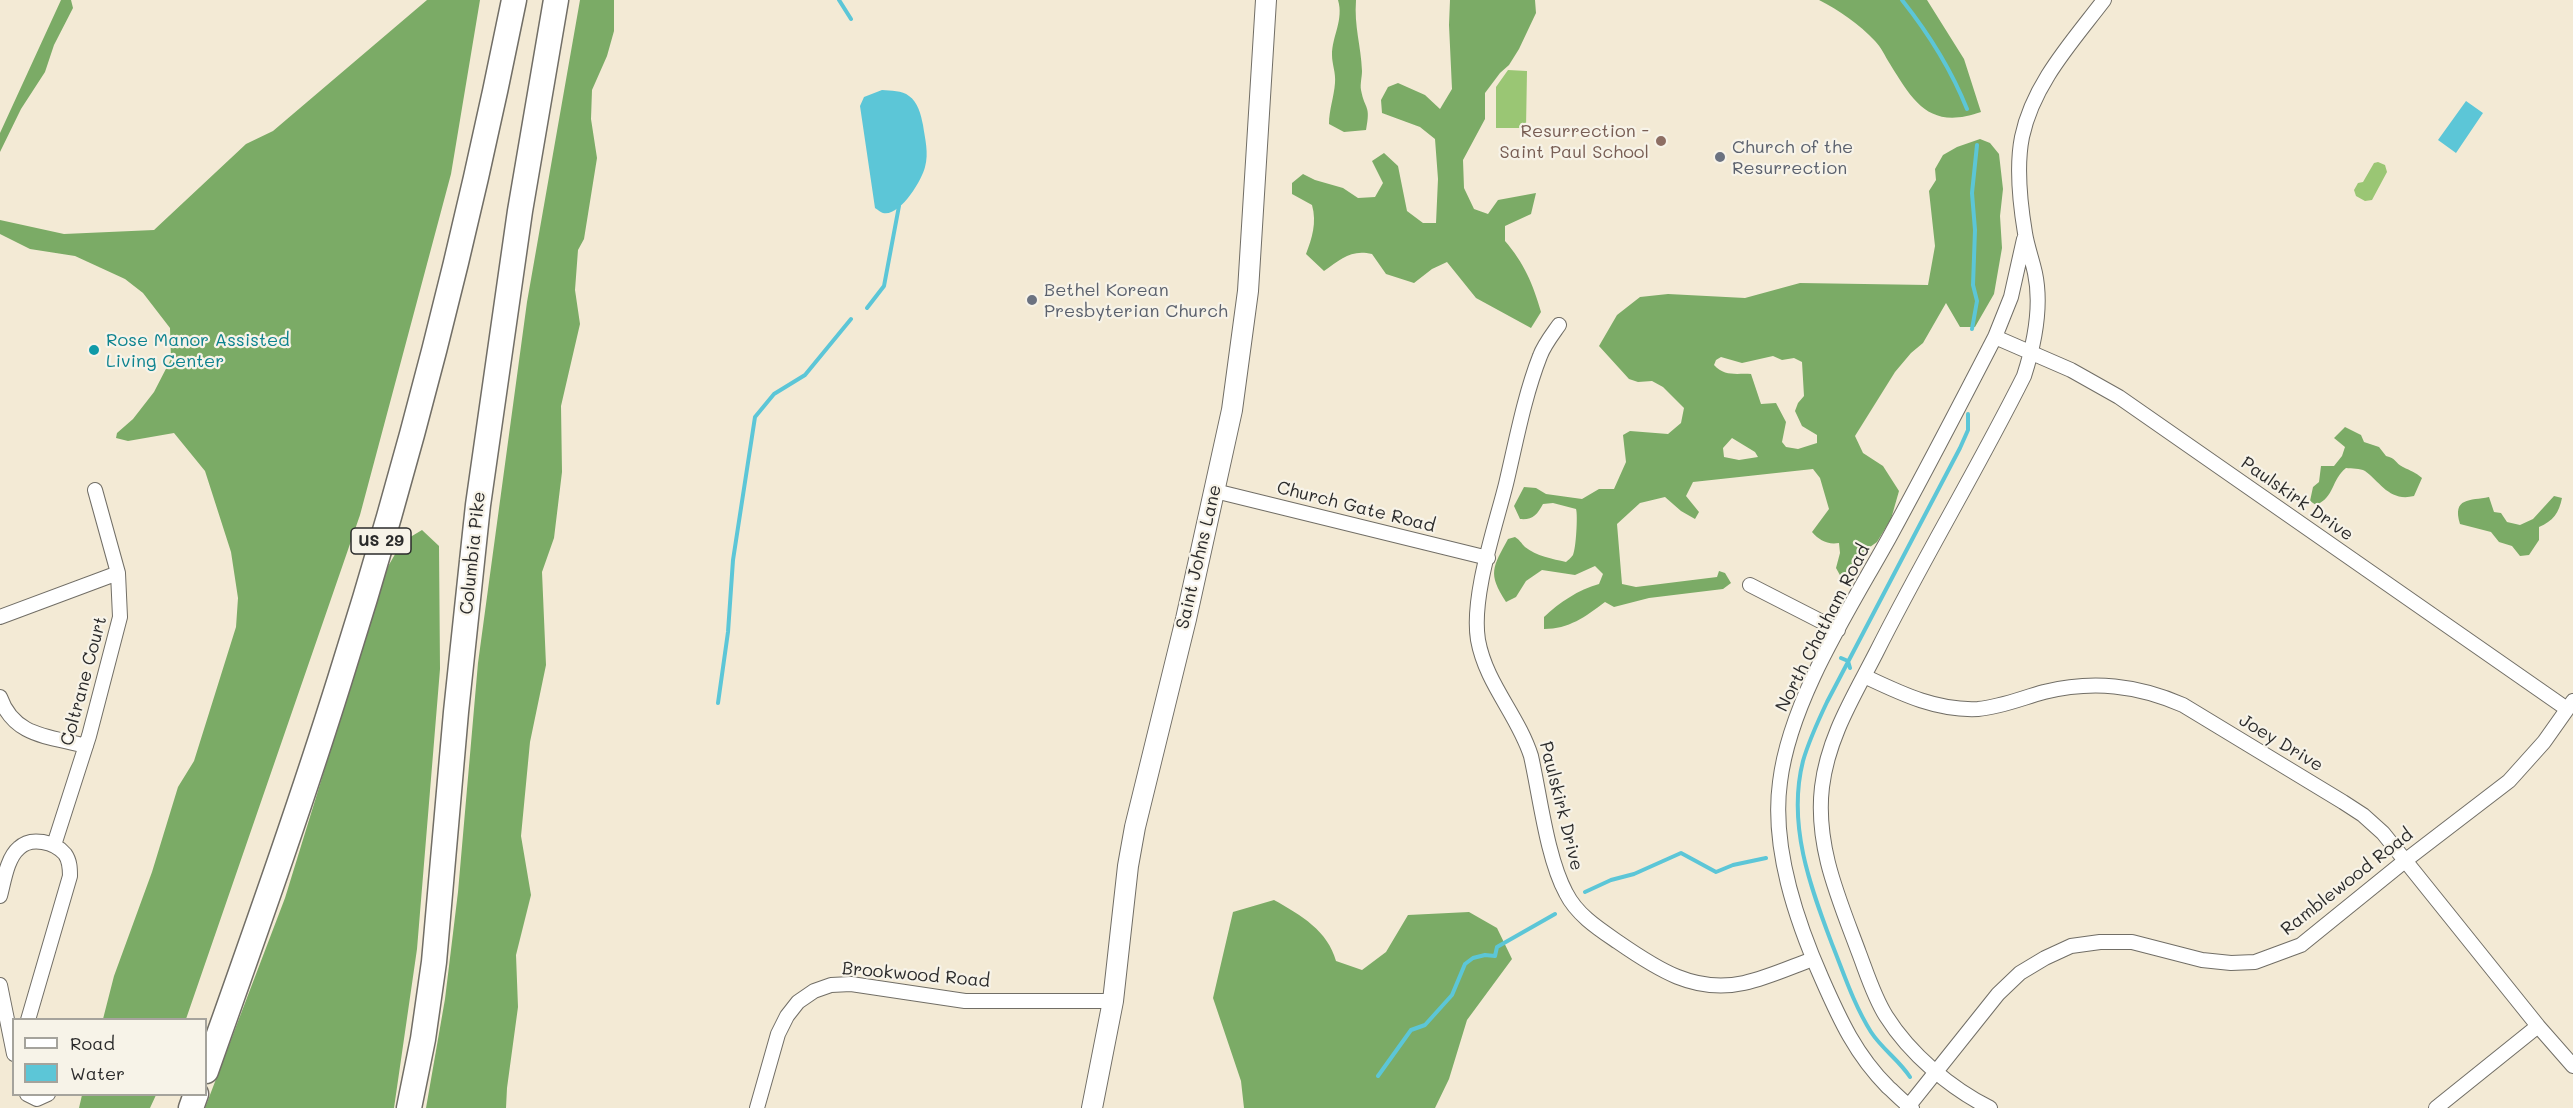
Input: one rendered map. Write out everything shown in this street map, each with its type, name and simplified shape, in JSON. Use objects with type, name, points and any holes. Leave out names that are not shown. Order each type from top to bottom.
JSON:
[{"type":"highway","name":"US 29","points":[[207,1068],[319,745],[396,492],[446,301],[514,0]]},
{"type":"highway","name":"Columbia Pike","points":[[410,1108],[434,962],[456,712],[478,505],[520,212],[556,0]]},
{"type":"street","name":"Saint Johns Lane","points":[[1092,1108],[1113,1001],[1128,866],[1135,827],[1232,410],[1248,291],[1266,0]]},
{"type":"street","name":"North Chatham Road","points":[[1990,1108],[1959,1090],[1935,1071],[1911,1048],[1886,1016],[1832,881],[1823,847],[1822,788],[1826,763],[1845,710],[2024,376],[2031,353],[2037,308],[2036,274],[2025,234],[2020,158],[2022,137],[2028,115],[2043,84],[2104,0]]},
{"type":"street","name":"North Chatham Road","points":[[1909,1107],[1864,1062],[1851,1041],[1813,959],[1787,878],[1781,851],[1778,817],[1779,782],[1785,752],[1795,722],[1838,630],[1995,337],[2011,297],[2025,234]]},
{"type":"street","name":"Paulskirk Drive","points":[[1559,325],[1544,346],[1532,376],[1488,558],[1477,619],[1483,662],[1525,738],[1557,873],[1566,895],[1593,925],[1649,964],[1674,976],[1699,984],[1724,986],[1746,983],[1813,959]]},
{"type":"street","name":"Paulskirk Drive","points":[[1995,337],[2088,379],[2119,397],[2570,705]]},
{"type":"street","name":"Coltrane Court","points":[[54,845],[86,746],[120,617],[118,573],[95,490]]},
{"type":"street","name":"Church Gate Road","points":[[1215,491],[1488,558]]},
{"type":"street","points":[[0,617],[118,573]]},
{"type":"street","points":[[1750,585],[1838,630]]},
{"type":"street","name":"Joey Drive","points":[[1864,676],[1919,700],[1956,708],[2002,706],[2061,688],[2101,684],[2130,687],[2159,694],[2183,705],[2363,814],[2384,833],[2538,1026],[2573,1066]]},
{"type":"street","points":[[0,697],[4,709],[18,725],[30,731],[86,746]]},
{"type":"street","name":"Ramblewood Road","points":[[1909,1107],[1935,1071],[1998,994],[2020,974],[2044,958],[2071,946],[2100,942],[2132,942],[2202,960],[2231,963],[2255,962],[2301,945],[2509,781],[2544,742],[2570,705]]},
{"type":"street","points":[[0,896],[16,849],[24,844],[33,841],[54,845],[66,855],[70,866],[70,876],[29,1018]]},
{"type":"street","name":"Brookwood Road","points":[[757,1108],[778,1034],[788,1016],[798,1002],[814,991],[831,985],[851,984],[965,1001],[1113,1001]]},
{"type":"street","points":[[0,985],[11,1033]]},
{"type":"street","points":[[2436,1108],[2538,1026]]},
{"type":"street","points":[[30,1096],[37,1099],[45,1096]]},
{"type":"green space","points":[[61,0],[71,0],[73,8],[54,45],[45,72],[21,109],[0,152],[0,133]]},
{"type":"green space","points":[[427,0],[480,0],[451,174],[360,515],[186,1018],[103,1018],[114,976],[152,872],[178,787],[194,761],[236,627],[238,598],[231,552],[205,471],[174,433],[128,441],[116,438],[117,433],[133,419],[154,392],[171,359],[170,328],[143,293],[125,279],[75,256],[30,249],[0,234],[0,220],[64,234],[154,230],[246,144],[273,131]]},
{"type":"green space","points":[[580,0],[614,0],[614,31],[607,56],[592,90],[591,119],[597,158],[584,239],[578,250],[575,290],[580,324],[561,406],[562,472],[554,538],[542,572],[546,665],[530,742],[521,836],[531,895],[516,955],[518,1007],[506,1108],[426,1108],[445,999],[458,892],[478,663],[527,302]]},
{"type":"green space","points":[[1338,0],[1356,0],[1362,71],[1361,88],[1368,111],[1366,130],[1344,132],[1329,124],[1335,83],[1332,55],[1340,14]]},
{"type":"green space","points":[[1450,0],[1535,0],[1536,13],[1519,49],[1509,65],[1485,93],[1485,119],[1463,160],[1464,188],[1474,209],[1488,214],[1498,200],[1536,193],[1531,214],[1505,226],[1505,241],[1518,257],[1527,274],[1541,312],[1531,328],[1476,298],[1447,262],[1432,269],[1414,283],[1386,274],[1372,254],[1352,254],[1324,271],[1306,254],[1313,230],[1312,205],[1292,194],[1292,183],[1303,174],[1343,188],[1358,198],[1375,197],[1383,183],[1372,161],[1384,153],[1398,166],[1407,211],[1423,223],[1436,223],[1438,179],[1435,139],[1420,127],[1382,113],[1381,100],[1388,87],[1398,83],[1425,95],[1440,109],[1452,89]]},
{"type":"green space","points":[[1819,0],[1927,0],[1964,59],[1981,112],[1949,118],[1925,109],[1907,90],[1875,41],[1848,18]]},
{"type":"green space","points":[[1508,70],[1527,71],[1526,128],[1496,128],[1496,87]]},
{"type":"green space","points":[[1980,139],[1990,143],[1999,154],[2003,189],[2000,216],[2002,248],[1994,294],[1975,327],[1960,327],[1946,303],[1923,343],[1895,372],[1855,436],[1863,453],[1883,466],[1899,491],[1891,519],[1877,542],[1860,554],[1852,570],[1841,577],[1836,568],[1840,553],[1839,543],[1824,541],[1812,532],[1829,509],[1820,478],[1813,469],[1693,482],[1686,496],[1699,512],[1695,519],[1681,511],[1665,497],[1640,503],[1617,524],[1622,584],[1636,587],[1717,577],[1719,571],[1725,573],[1731,583],[1723,589],[1649,598],[1614,607],[1605,602],[1584,617],[1569,624],[1544,629],[1544,617],[1556,606],[1577,593],[1599,584],[1603,574],[1595,566],[1575,575],[1542,570],[1526,581],[1516,597],[1506,602],[1496,584],[1494,570],[1508,539],[1515,537],[1534,553],[1566,562],[1573,555],[1575,546],[1576,509],[1553,503],[1543,504],[1534,516],[1520,519],[1514,506],[1524,487],[1536,488],[1546,494],[1582,499],[1599,489],[1614,489],[1626,462],[1623,435],[1630,431],[1668,434],[1681,423],[1684,408],[1663,387],[1652,381],[1638,382],[1629,379],[1599,346],[1617,315],[1640,297],[1668,294],[1745,298],[1800,283],[1928,285],[1935,246],[1929,191],[1936,180],[1935,169],[1943,155]],"holes":[[[1773,356],[1782,360],[1794,358],[1802,362],[1804,396],[1795,411],[1802,426],[1817,435],[1817,443],[1798,449],[1786,447],[1782,442],[1786,422],[1776,403],[1761,404],[1751,374],[1727,373],[1714,365],[1721,357],[1742,363]],[[1732,438],[1755,452],[1758,457],[1739,460],[1724,457],[1723,448]]]},
{"type":"green space","points":[[2374,163],[2385,165],[2387,172],[2372,200],[2365,201],[2356,196],[2354,190],[2358,183],[2363,182]]},
{"type":"green space","points":[[2345,427],[2361,435],[2364,442],[2379,447],[2386,456],[2422,478],[2414,496],[2392,494],[2365,471],[2346,468],[2327,498],[2316,505],[2310,501],[2313,487],[2319,482],[2321,466],[2334,466],[2342,456],[2345,447],[2334,438]]},
{"type":"green space","points":[[2554,496],[2562,498],[2559,508],[2552,519],[2539,527],[2539,540],[2529,555],[2520,556],[2512,546],[2499,542],[2491,532],[2460,524],[2458,509],[2469,500],[2489,497],[2494,512],[2501,513],[2507,522],[2520,525],[2533,519]]},
{"type":"green space","points":[[422,530],[439,546],[440,669],[417,949],[394,1108],[205,1108],[285,898],[386,570],[402,542]]},
{"type":"green space","points":[[1274,900],[1320,932],[1332,950],[1336,961],[1362,970],[1386,952],[1408,915],[1469,912],[1497,928],[1512,959],[1467,1020],[1449,1079],[1435,1108],[1244,1108],[1241,1081],[1213,998],[1233,912]]},
{"type":"green space","points":[[82,1096],[156,1096],[150,1108],[79,1108]]},
{"type":"water","points":[[882,90],[903,93],[915,102],[921,117],[927,151],[923,173],[915,188],[903,204],[890,213],[883,213],[875,208],[860,106],[864,97]]},
{"type":"water","points":[[2466,101],[2483,113],[2456,153],[2438,140]]},
{"type":"waterway","points":[[839,0],[851,19]]},
{"type":"waterway","points":[[1902,0],[1939,52],[1967,109]]},
{"type":"waterway","points":[[1972,329],[1977,301],[1973,285],[1975,230],[1972,193],[1977,145]]},
{"type":"waterway","points":[[867,308],[884,286],[899,206]]},
{"type":"waterway","points":[[718,703],[728,632],[733,560],[755,417],[774,394],[805,375],[851,319]]},
{"type":"waterway","points":[[1910,1077],[1875,1038],[1865,1022],[1832,944],[1803,854],[1799,831],[1799,785],[1805,753],[1820,716],[1960,448],[1968,430],[1968,414]]},
{"type":"waterway","points":[[1841,658],[1848,661],[1850,668]]},
{"type":"waterway","points":[[1585,892],[1681,853],[1716,872],[1733,865],[1766,858]]},
{"type":"waterway","points":[[1378,1076],[1411,1030],[1425,1025],[1452,995],[1465,964],[1473,958],[1485,955],[1495,956],[1497,947],[1555,914]]},
{"type":"place","name":"Resurrection - Saint Paul School","points":[[1661,141]]},
{"type":"place","name":"Church of the Resurrection","points":[[1720,157]]},
{"type":"place","name":"Bethel Korean Presbyterian Church","points":[[1032,300]]},
{"type":"place","name":"Rose Manor Assisted Living Center","points":[[94,350]]}]
